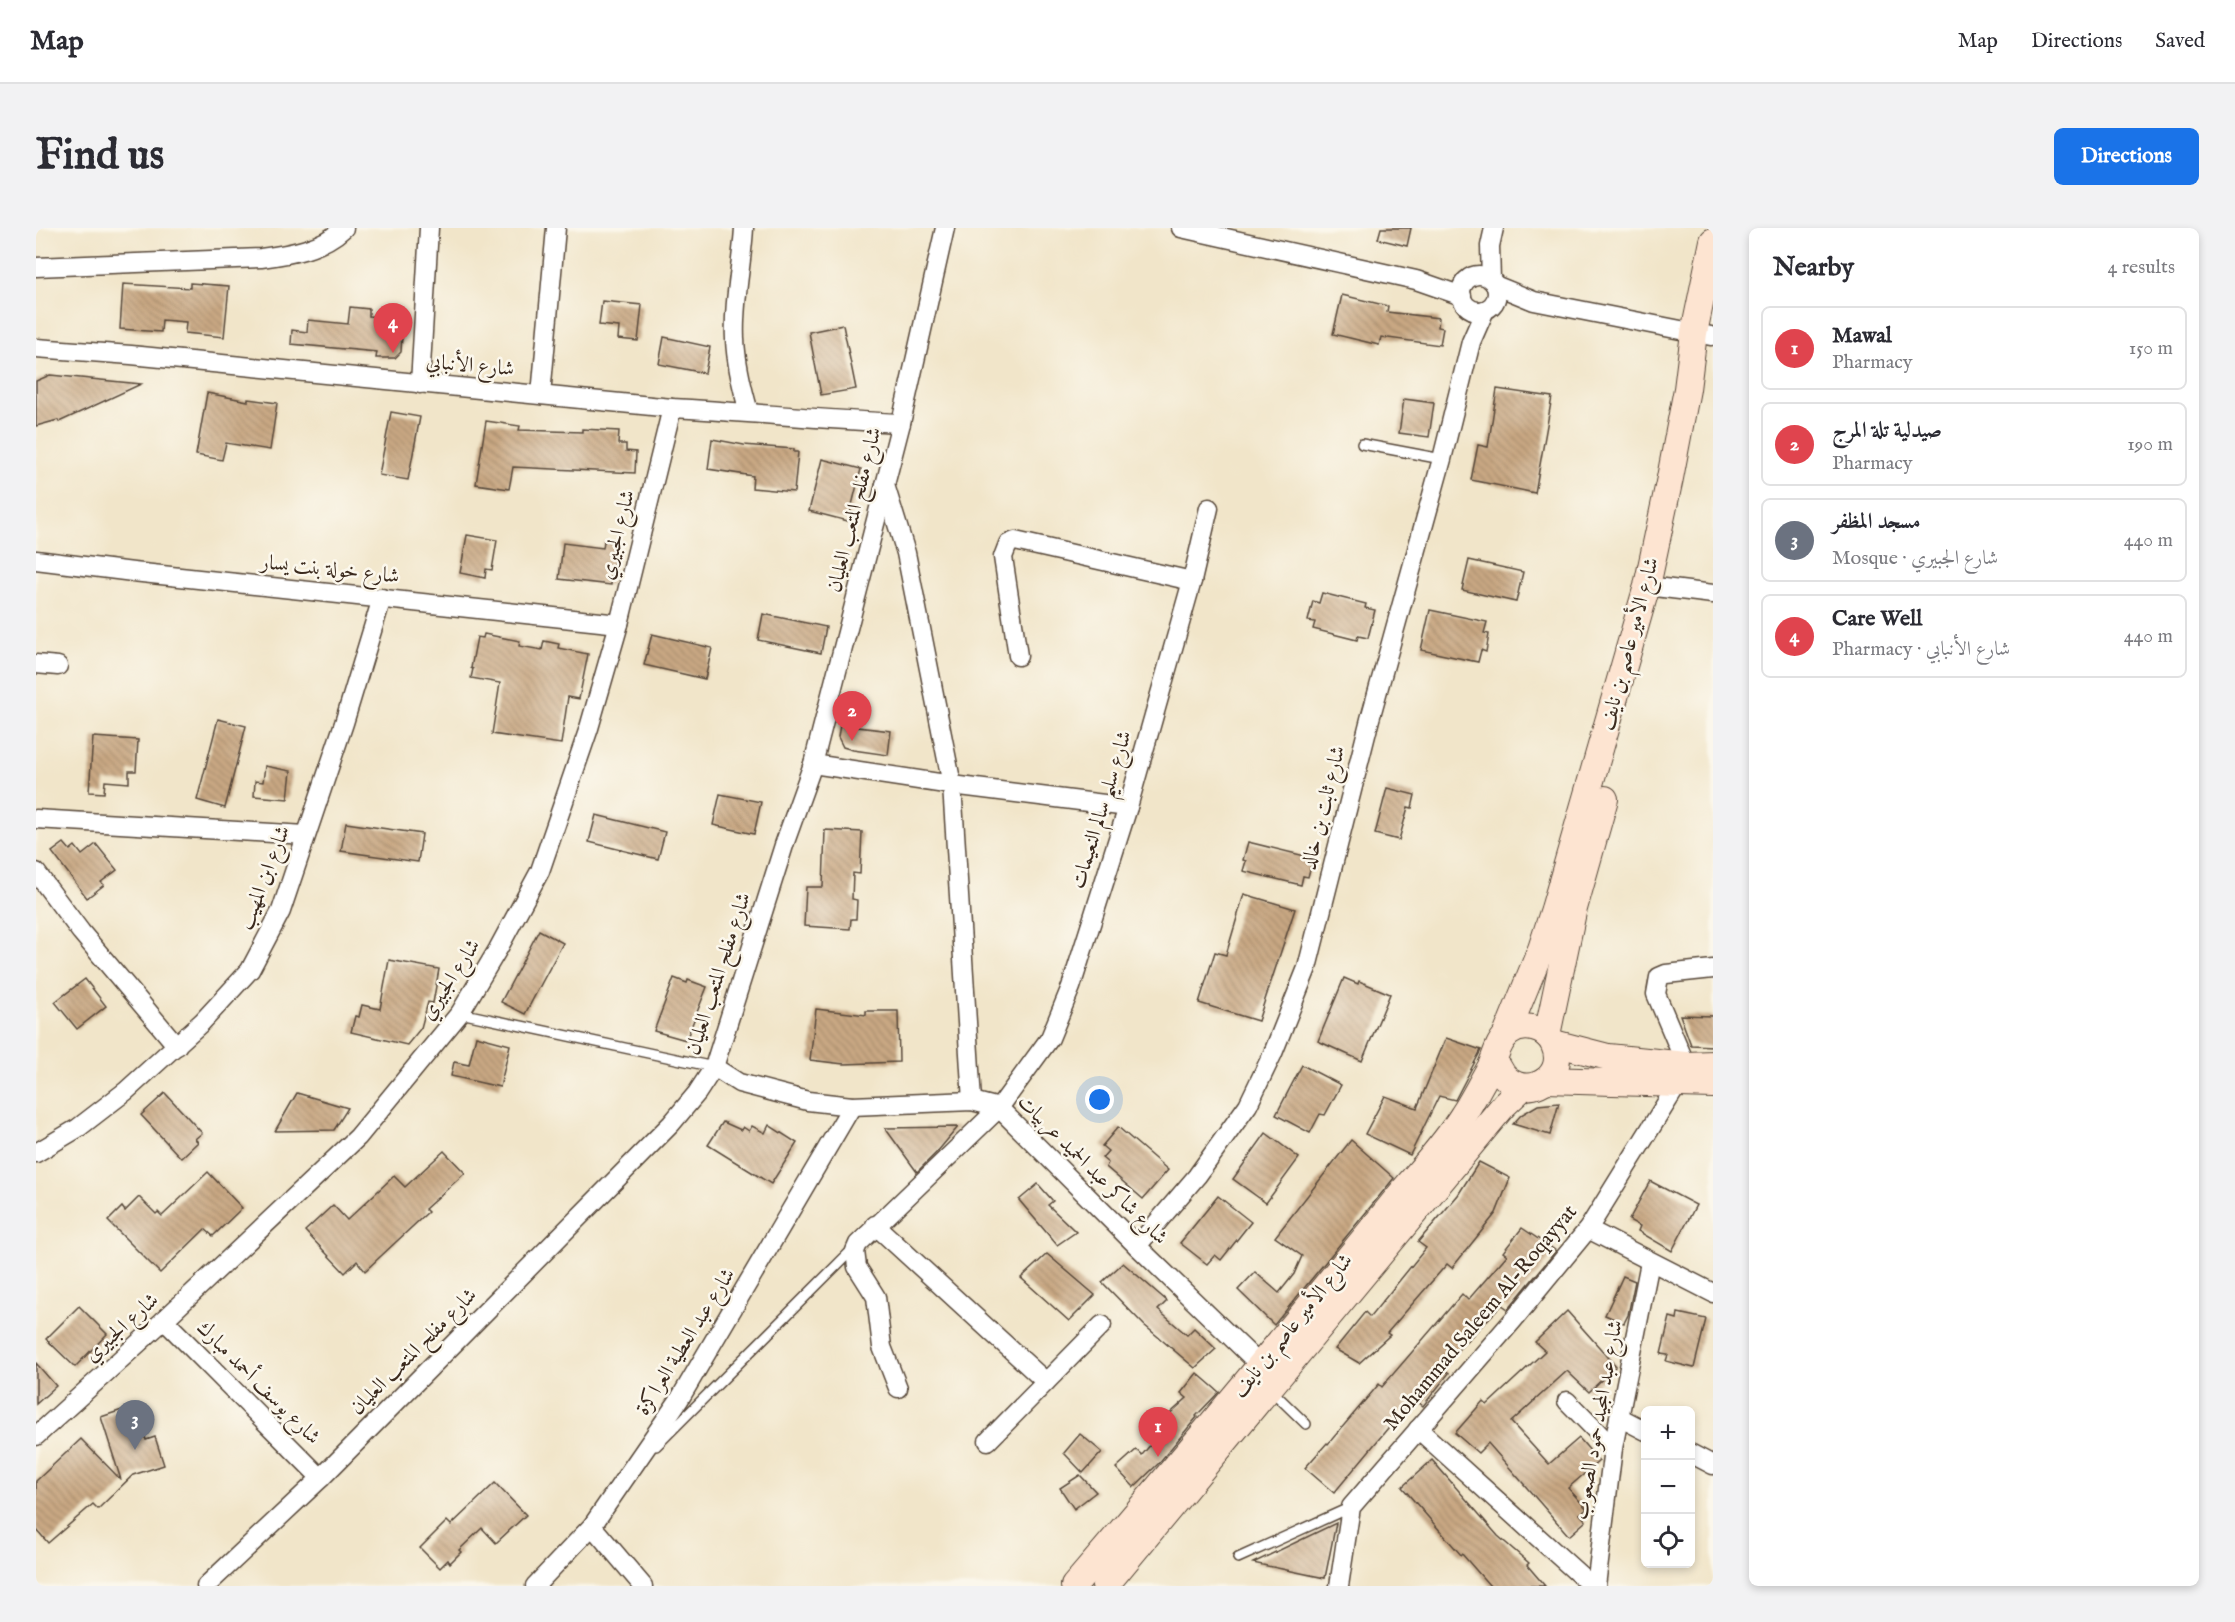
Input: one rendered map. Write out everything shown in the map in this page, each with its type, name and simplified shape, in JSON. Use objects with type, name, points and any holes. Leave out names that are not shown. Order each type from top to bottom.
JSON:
[{"type":"main road","name":"شارع الأمير عاصم بن نايف","points":[[1550,1039],[1573,912],[1696,425],[1713,241]]},
{"type":"main road","name":"شارع الأمير عاصم بن نايف","points":[[1105,1586],[1462,1116],[1500,1053],[1548,929],[1590,790],[1656,587]]},
{"type":"main road","points":[[1713,1064],[1682,1074],[1534,1083],[1506,1079],[1500,1053],[1523,1027],[1536,1028],[1550,1039],[1608,1057],[1682,1074],[1713,1085]]},
{"type":"main road","points":[[1534,1083],[1552,1073],[1556,1063],[1557,1053],[1550,1039]]},
{"type":"main road","name":"شارع الأمير عاصم بن نايف","points":[[1074,1586],[1265,1377],[1504,1105],[1534,1083]]},
{"type":"street","points":[[36,267],[261,258],[297,253],[335,237],[344,228]]},
{"type":"street","points":[[420,384],[429,228]]},
{"type":"street","points":[[541,395],[556,228]]},
{"type":"street","points":[[744,228],[736,300],[735,339],[739,376],[749,412]]},
{"type":"street","name":"شارع مفلح المتعب العليان","points":[[206,1586],[321,1478],[671,1124],[697,1093],[714,1067],[785,842],[813,764],[901,423],[945,228]]},
{"type":"street","points":[[1181,228],[1479,293],[1706,331]]},
{"type":"street","points":[[1479,293],[1494,228]]},
{"type":"street","name":"شارع ثابت بن خالد","points":[[1137,1246],[1197,1176],[1248,1105],[1273,1053],[1307,968],[1370,719],[1442,459],[1471,342],[1479,293]]},
{"type":"street","name":"شارع الأنبابي","points":[[36,348],[131,355],[672,408],[901,423]]},
{"type":"street","name":"شارع الجبيري","points":[[36,1436],[164,1320],[358,1137],[460,1013],[540,871],[589,728],[619,624],[672,408]]},
{"type":"street","points":[[885,485],[906,553],[952,785],[972,1101]]},
{"type":"street","name":"شارع سليم سالم النعيمات","points":[[858,1244],[999,1108],[1050,1038],[1071,987],[1128,807],[1192,581],[1209,508]]},
{"type":"street","points":[[1018,656],[1004,557],[1008,544],[1015,541],[1192,581]]},
{"type":"street","name":"شارع خولة بنت يسار","points":[[36,560],[619,624]]},
{"type":"street","points":[[1656,587],[1713,594]]},
{"type":"street","name":"شارع ابن المهيب","points":[[36,1154],[78,1128],[126,1091],[177,1046],[224,1000],[250,970],[281,911],[382,598]]},
{"type":"street","points":[[36,663],[58,666]]},
{"type":"street","points":[[813,764],[952,785],[1128,807]]},
{"type":"street","points":[[36,819],[306,835]]},
{"type":"street","points":[[36,872],[81,932],[177,1046]]},
{"type":"street","points":[[1682,1074],[1656,994],[1656,983],[1659,977],[1666,974],[1713,969]]},
{"type":"street","name":"شارع شاكر عبد الحميد عربيات","points":[[714,1067],[739,1083],[808,1101],[852,1106],[972,1101],[999,1108],[1265,1377]]},
{"type":"street","name":"Mohammad Saleem Al-Roqayyat","points":[[1351,1507],[1514,1319],[1588,1229],[1682,1074]]},
{"type":"street","name":"شارع عبد العطية العراكزة","points":[[535,1586],[592,1526],[709,1352],[852,1106]]},
{"type":"street","points":[[875,1226],[1046,1382]]},
{"type":"street","points":[[1588,1229],[1713,1293]]},
{"type":"street","points":[[858,1244],[855,1251],[857,1267],[876,1297],[882,1347],[898,1388]]},
{"type":"street","name":"شارع عبد المجيد حمود الصعوب","points":[[1594,1586],[1613,1448],[1650,1262]]},
{"type":"street","name":"شارع يوسف أحمد مبارك","points":[[164,1320],[321,1478]]},
{"type":"street","points":[[988,1441],[1102,1325]]},
{"type":"street","points":[[1567,1401],[1613,1448]]},
{"type":"street","points":[[1619,1417],[1641,1428]]},
{"type":"street","points":[[1418,1429],[1594,1586]]},
{"type":"street","points":[[1695,1456],[1713,1465]]},
{"type":"street","points":[[1339,1586],[1351,1507]]},
{"type":"street","points":[[592,1526],[643,1586]]},
{"type":"lane","points":[[1362,444],[1442,459]]},
{"type":"lane","points":[[460,1013],[714,1067]]},
{"type":"lane","points":[[631,1470],[858,1244]]},
{"type":"lane","points":[[1265,1377],[1306,1424]]},
{"type":"lane","points":[[1238,1558],[1351,1507]]},
{"type":"building","points":[[1381,228],[1411,228],[1407,246],[1378,239]]},
{"type":"building","points":[[190,283],[229,286],[224,337],[185,333],[186,322],[162,320],[161,332],[120,329],[123,284],[190,288]]},
{"type":"building","points":[[1342,295],[1388,306],[1387,312],[1439,318],[1438,327],[1443,328],[1440,345],[1381,337],[1379,345],[1333,334]]},
{"type":"building","points":[[602,301],[642,305],[638,341],[618,339],[619,327],[599,325]]},
{"type":"building","points":[[350,307],[369,309],[369,316],[403,319],[401,352],[395,358],[376,358],[377,352],[291,344],[292,330],[307,332],[308,320],[348,324]]},
{"type":"building","points":[[843,325],[856,389],[821,395],[809,332]]},
{"type":"building","points":[[664,337],[710,347],[705,373],[659,364]]},
{"type":"building","points":[[50,375],[141,384],[59,422],[58,420],[36,426],[36,381]]},
{"type":"building","points":[[1497,389],[1552,397],[1535,493],[1471,480],[1478,445],[1488,447]]},
{"type":"building","points":[[207,393],[248,401],[248,399],[277,403],[270,450],[226,443],[222,460],[196,455]]},
{"type":"building","points":[[1404,399],[1434,403],[1429,437],[1399,433]]},
{"type":"building","points":[[391,412],[420,417],[408,480],[379,475]]},
{"type":"building","points":[[486,421],[520,426],[519,430],[619,431],[618,444],[626,444],[626,451],[636,452],[635,473],[513,467],[509,489],[476,484]]},
{"type":"building","points":[[712,439],[744,445],[794,449],[794,452],[798,452],[794,492],[752,488],[753,476],[708,469]]},
{"type":"building","points":[[822,459],[861,469],[848,521],[809,511]]},
{"type":"building","points":[[467,535],[497,540],[492,570],[486,569],[485,578],[460,573]]},
{"type":"building","points":[[604,541],[616,542],[611,585],[559,579],[563,543],[603,548]]},
{"type":"building","points":[[1469,560],[1523,572],[1516,602],[1462,590]]},
{"type":"building","points":[[1322,593],[1366,604],[1365,608],[1375,610],[1368,638],[1358,636],[1357,640],[1313,629],[1315,622],[1308,621],[1313,601],[1319,603]]},
{"type":"building","points":[[1430,610],[1487,622],[1484,633],[1489,634],[1486,652],[1481,650],[1478,662],[1421,650]]},
{"type":"building","points":[[763,614],[826,627],[821,653],[758,640]]},
{"type":"building","points":[[484,634],[520,641],[519,646],[542,650],[544,641],[559,644],[558,648],[588,654],[579,699],[568,697],[561,744],[492,734],[500,683],[471,678],[477,637],[483,638]]},
{"type":"building","points":[[652,634],[712,648],[705,679],[644,665]]},
{"type":"building","points":[[218,719],[246,726],[225,808],[197,800]]},
{"type":"building","points":[[840,725],[891,731],[888,755],[843,747],[838,737]]},
{"type":"building","points":[[93,737],[138,740],[136,771],[129,771],[129,783],[105,781],[104,793],[89,792]]},
{"type":"building","points":[[265,766],[291,771],[288,799],[254,796],[255,781],[263,782]]},
{"type":"building","points":[[1387,788],[1415,795],[1412,808],[1408,807],[1399,840],[1375,834]]},
{"type":"building","points":[[720,794],[761,802],[754,834],[713,825]]},
{"type":"building","points":[[596,815],[665,832],[658,859],[589,842]]},
{"type":"building","points":[[346,823],[422,834],[418,862],[341,851]]},
{"type":"building","points":[[825,830],[862,832],[860,874],[853,873],[852,899],[857,900],[856,919],[851,919],[850,929],[804,926],[806,887],[823,887]]},
{"type":"building","points":[[1248,842],[1313,858],[1308,877],[1303,876],[1301,885],[1243,871],[1246,861],[1243,860]]},
{"type":"building","points":[[64,843],[70,850],[75,846],[82,855],[96,844],[117,870],[101,882],[104,885],[87,898],[52,852]]},
{"type":"building","points":[[1244,894],[1295,909],[1258,1021],[1199,1003],[1215,952],[1226,955]]},
{"type":"building","points":[[539,930],[563,943],[525,1014],[501,1002]]},
{"type":"building","points":[[389,960],[439,969],[433,1003],[428,1002],[421,1028],[407,1045],[351,1032],[355,1016],[359,1017],[362,1005],[380,1009]]},
{"type":"building","points":[[674,978],[707,987],[686,1040],[654,1031]]},
{"type":"building","points":[[1344,978],[1358,984],[1359,981],[1390,994],[1362,1061],[1318,1041]]},
{"type":"building","points":[[85,979],[106,1006],[77,1029],[55,1002]]},
{"type":"building","points":[[816,1009],[866,1015],[866,1011],[898,1011],[899,1062],[844,1064],[810,1060]]},
{"type":"building","points":[[1680,1015],[1713,1016],[1713,1046],[1691,1045]]},
{"type":"building","points":[[476,1036],[510,1045],[500,1087],[451,1076],[454,1062],[469,1065]]},
{"type":"building","points":[[1446,1038],[1481,1050],[1455,1100],[1439,1096],[1410,1155],[1365,1134],[1385,1096],[1417,1108]]},
{"type":"building","points":[[1302,1065],[1341,1085],[1325,1115],[1320,1114],[1310,1133],[1276,1115]]},
{"type":"building","points":[[165,1093],[202,1133],[195,1139],[198,1142],[181,1158],[141,1115]]},
{"type":"building","points":[[297,1093],[348,1108],[334,1130],[275,1131]]},
{"type":"building","points":[[1559,1103],[1550,1135],[1513,1124],[1521,1115],[1538,1105]]},
{"type":"building","points":[[723,1122],[741,1130],[743,1127],[749,1131],[752,1126],[765,1133],[769,1125],[797,1143],[771,1184],[708,1145]]},
{"type":"building","points":[[958,1127],[917,1172],[885,1128]]},
{"type":"building","points":[[1118,1127],[1168,1170],[1143,1199],[1106,1167],[1108,1163],[1102,1158],[1108,1151],[1102,1146]]},
{"type":"building","points":[[1266,1133],[1299,1158],[1266,1203],[1233,1179]]},
{"type":"building","points":[[1351,1140],[1394,1178],[1274,1325],[1238,1290],[1255,1272],[1279,1293],[1294,1274],[1302,1256],[1275,1237]]},
{"type":"building","points":[[444,1151],[465,1173],[425,1209],[428,1212],[365,1271],[357,1261],[345,1273],[305,1231],[333,1205],[347,1220],[394,1176],[405,1187]]},
{"type":"building","points":[[1479,1162],[1510,1178],[1496,1213],[1452,1268],[1447,1264],[1387,1333],[1390,1335],[1359,1363],[1335,1349],[1365,1312],[1370,1317],[1426,1248],[1418,1242],[1458,1195]]},
{"type":"building","points":[[208,1172],[242,1208],[213,1236],[205,1229],[160,1273],[108,1221],[122,1207],[125,1211],[139,1197],[156,1214],[158,1212],[162,1216]]},
{"type":"building","points":[[1650,1181],[1696,1205],[1672,1251],[1638,1231],[1640,1226],[1629,1220]]},
{"type":"building","points":[[1038,1184],[1053,1201],[1048,1205],[1076,1232],[1057,1245],[1019,1200]]},
{"type":"building","points":[[1218,1196],[1251,1222],[1221,1260],[1215,1255],[1207,1264],[1180,1243]]},
{"type":"building","points":[[1522,1228],[1556,1251],[1508,1309],[1502,1305],[1441,1367],[1449,1373],[1423,1406],[1413,1398],[1334,1493],[1305,1468],[1379,1384],[1382,1387],[1462,1294],[1468,1300],[1507,1255],[1503,1252]]},
{"type":"building","points":[[1047,1254],[1095,1295],[1069,1321],[1021,1278]]},
{"type":"building","points":[[1123,1263],[1167,1301],[1158,1310],[1187,1335],[1194,1328],[1216,1349],[1195,1368],[1144,1325],[1102,1282]]},
{"type":"building","points":[[1623,1276],[1635,1281],[1628,1315],[1624,1323],[1605,1315]]},
{"type":"building","points":[[79,1306],[107,1334],[75,1367],[46,1339]]},
{"type":"building","points":[[1567,1311],[1616,1366],[1589,1392],[1567,1371],[1511,1422],[1549,1464],[1579,1438],[1599,1461],[1568,1488],[1587,1509],[1580,1514],[1586,1521],[1569,1536],[1488,1443],[1478,1453],[1455,1433],[1483,1401],[1487,1405],[1545,1351],[1535,1342]]},
{"type":"building","points":[[1678,1313],[1706,1319],[1694,1368],[1666,1361],[1668,1355],[1661,1354],[1670,1317],[1677,1319]]},
{"type":"building","points":[[36,1363],[56,1386],[36,1404]]},
{"type":"building","points":[[1197,1373],[1219,1392],[1196,1416],[1158,1464],[1134,1487],[1116,1468],[1136,1450],[1142,1455],[1168,1424],[1163,1420],[1187,1398],[1181,1393]]},
{"type":"building","points":[[122,1410],[129,1429],[141,1425],[146,1440],[155,1437],[164,1465],[133,1475],[98,1509],[93,1504],[48,1543],[36,1529],[36,1481],[81,1439],[121,1480],[101,1417]]},
{"type":"building","points":[[1080,1434],[1102,1452],[1083,1473],[1064,1453]]},
{"type":"building","points":[[1432,1460],[1498,1536],[1529,1563],[1527,1565],[1545,1586],[1490,1586],[1461,1555],[1402,1487]]},
{"type":"building","points":[[1080,1475],[1096,1492],[1074,1509],[1060,1488]]},
{"type":"building","points":[[495,1483],[526,1515],[496,1543],[482,1528],[459,1550],[461,1552],[450,1563],[448,1560],[440,1568],[420,1548],[447,1521],[451,1525]]},
{"type":"building","points":[[1336,1523],[1325,1578],[1253,1563]]},
{"type":"place","name":"Care Well","points":[[393,353]]},
{"type":"place","name":"صيدلية تلة المرج","points":[[852,741]]},
{"type":"place","name":"مسجد المظفر","points":[[135,1450]]},
{"type":"place","name":"Mawal","points":[[1158,1457]]}]
